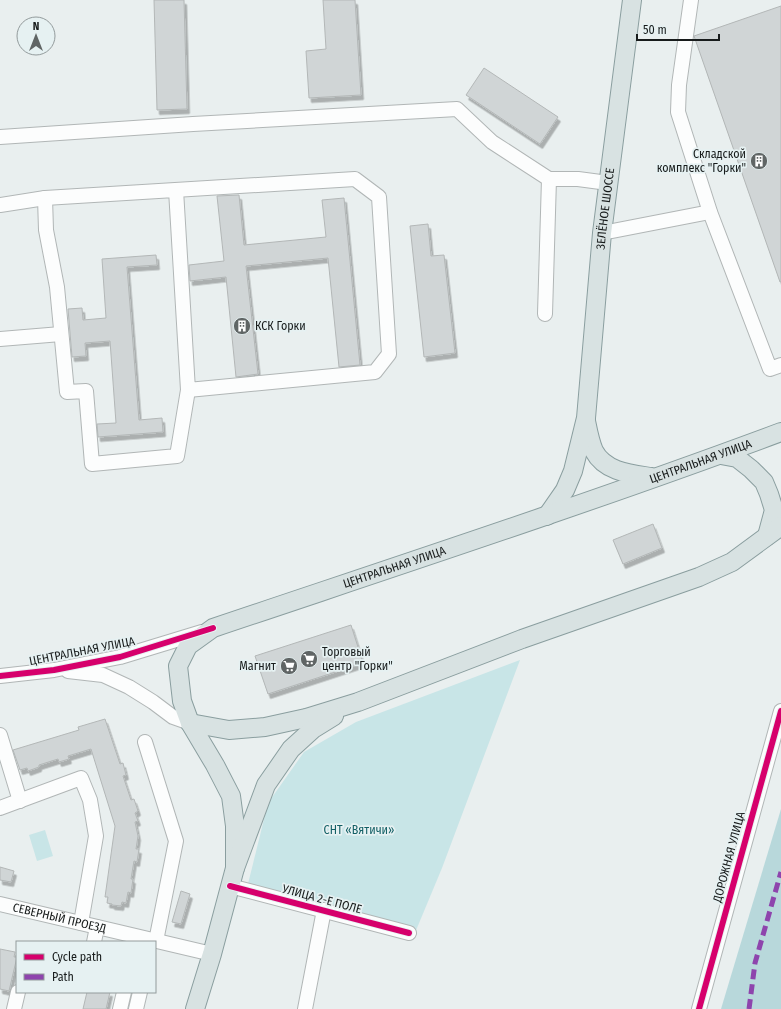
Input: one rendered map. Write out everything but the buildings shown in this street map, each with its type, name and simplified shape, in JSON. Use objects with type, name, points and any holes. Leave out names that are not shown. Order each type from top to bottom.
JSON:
[{"type":"main road","name":"ЗЕЛЁНОЕ ШОССЕ","points":[[586,418],[602,233],[632,0]]},
{"type":"main road","points":[[586,418],[590,438],[595,452],[603,462],[614,469],[630,474],[654,478]]},
{"type":"main road","points":[[547,516],[565,490],[573,471],[586,418]]},
{"type":"main road","name":"ЦЕНТРАЛЬНАЯ УЛИЦА","points":[[213,628],[547,516],[721,455],[781,432]]},
{"type":"main road","points":[[721,455],[737,458],[764,482],[774,510],[766,536]]},
{"type":"main road","points":[[190,723],[229,730],[265,727],[306,718],[358,702],[522,640],[699,576],[732,562],[781,526]]},
{"type":"main road","points":[[213,628],[188,646],[178,666],[182,701],[190,723],[215,765],[231,796],[235,826],[235,868]]},
{"type":"main road","points":[[195,1009],[212,954],[235,868],[266,785],[291,749],[314,729],[358,702]]},
{"type":"street","points":[[691,0],[679,85],[678,112],[710,212],[770,369],[781,365]]},
{"type":"street","points":[[0,137],[200,123],[457,109],[492,142],[549,179],[578,179],[608,182]]},
{"type":"street","points":[[0,205],[45,198],[355,179],[379,197],[389,354],[375,372],[188,390]]},
{"type":"street","points":[[545,314],[549,179]]},
{"type":"street","points":[[45,198],[46,230],[57,287],[67,392],[86,391],[92,464],[177,456],[188,390],[176,190]]},
{"type":"street","points":[[602,233],[710,212]]},
{"type":"street","points":[[0,339],[61,334]]},
{"type":"street","name":"ЦЕНТРАЛЬНАЯ УЛИЦА","points":[[0,676],[54,670],[120,657],[213,628]]},
{"type":"street","points":[[54,670],[103,676],[129,687],[173,717],[190,723]]},
{"type":"street","name":"ДОРОЖНАЯ УЛИЦА","points":[[699,1009],[781,711]]},
{"type":"street","points":[[0,735],[20,801]]},
{"type":"street","points":[[145,742],[176,841],[147,940]]},
{"type":"street","points":[[0,808],[81,778],[90,800],[96,836],[81,923]]},
{"type":"street","name":"УЛИЦА 2-Е ПОЛЕ","points":[[230,886],[409,933]]},
{"type":"street","name":"СЕВЕРНЫЙ ПРОЕЗД","points":[[0,904],[147,940]]},
{"type":"street","points":[[305,1009],[324,910]]},
{"type":"street","points":[[94,941],[97,927]]},
{"type":"street","name":"СЕВЕРНЫЙ ПРОЕЗД","points":[[156,942],[212,954]]},
{"type":"street","points":[[14,1009],[18,993]]},
{"type":"street","points":[[120,1009],[124,993]]},
{"type":"street","points":[[136,1009],[140,993]]},
{"type":"street","points":[[0,1008],[6,1009]]},
{"type":"green space","name":"СНТ «Вятичи»","points":[[520,660],[442,868],[412,940],[246,892],[268,803],[304,752],[356,722]]},
{"type":"green space","points":[[45,830],[53,856],[37,861],[29,835]]},
{"type":"shaded area","points":[[781,809],[781,1009],[721,1009]]},
{"type":"marked path","points":[[749,1009],[755,963],[781,872]]},
{"type":"cycle path","points":[[0,676],[54,670],[120,657],[213,628]]},
{"type":"cycle path","points":[[699,1009],[781,711]]},
{"type":"cycle path","points":[[230,886],[409,933]]},
{"type":"place","name":"Складской комплекс \"Горки\"","points":[[759,161]]},
{"type":"place","name":"КСК Горки","points":[[242,326]]},
{"type":"place","name":"Торговый центр \"Горки\"","points":[[309,659]]},
{"type":"place","name":"Магнит","points":[[289,666]]}]
